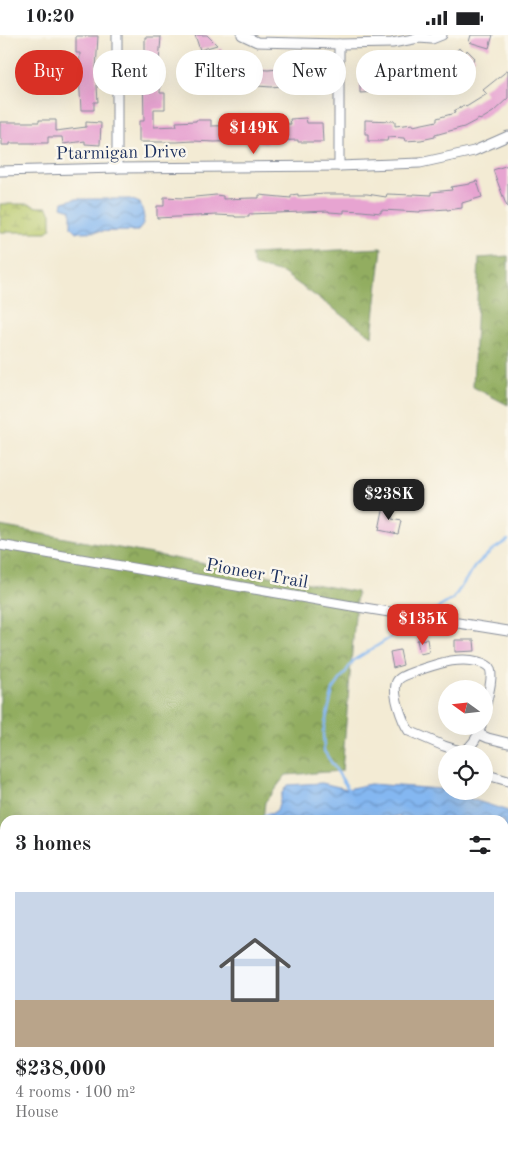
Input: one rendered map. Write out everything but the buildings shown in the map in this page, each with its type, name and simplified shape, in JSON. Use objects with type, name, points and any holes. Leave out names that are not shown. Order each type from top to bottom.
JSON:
[{"type":"street","points":[[117,35],[117,168]]},
{"type":"street","points":[[242,35],[256,42],[339,44],[392,43],[420,36],[432,39],[442,35]]},
{"type":"street","points":[[339,44],[339,167]]},
{"type":"street","name":"Ptarmigan Drive","points":[[0,171],[117,168],[339,167],[420,163],[474,151],[508,136]]},
{"type":"street","name":"Pioneer Trail","points":[[0,545],[508,631]]},
{"type":"street","points":[[443,745],[409,731],[406,727],[396,694],[396,681],[409,674],[449,661],[468,660],[486,664],[490,668],[490,680]]},
{"type":"street","points":[[485,735],[488,738],[508,743]]},
{"type":"street","points":[[493,777],[508,781]]},
{"type":"green space","points":[[0,204],[29,204],[37,207],[47,207],[51,213],[51,229],[47,232],[0,232]]},
{"type":"green space","points":[[382,248],[372,336],[283,273],[254,266],[251,254]]},
{"type":"green space","points":[[508,256],[508,405],[473,387],[479,258]]},
{"type":"green space","points":[[0,526],[357,592],[342,771],[286,775],[265,802],[264,815],[0,815]]},
{"type":"water","points":[[74,199],[130,199],[140,203],[143,224],[138,231],[76,232],[71,227],[71,210],[62,207],[63,202]]},
{"type":"water","points":[[322,783],[347,789],[370,784],[438,789],[438,800],[474,800],[508,811],[508,815],[268,815],[267,813],[271,814],[277,810],[282,793],[287,785]]},
{"type":"waterway","points":[[426,615],[453,599],[475,566],[491,551],[508,540]]},
{"type":"waterway","points":[[349,790],[324,751],[323,732],[333,690],[354,660],[419,620]]}]
